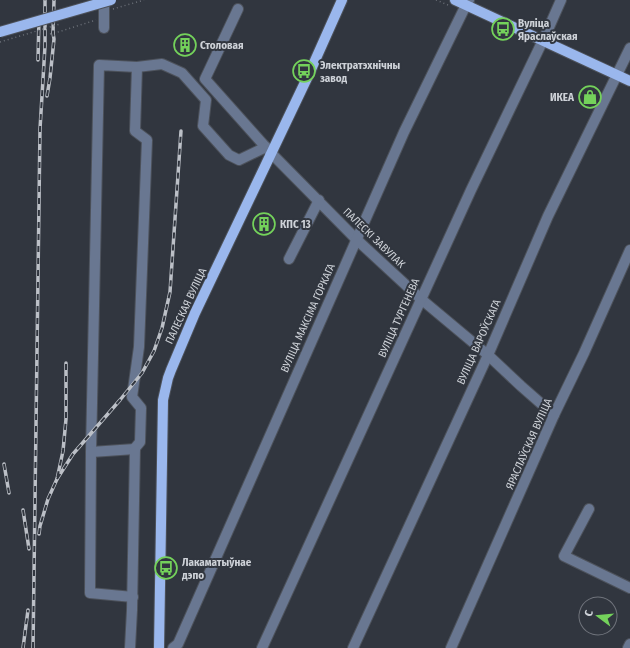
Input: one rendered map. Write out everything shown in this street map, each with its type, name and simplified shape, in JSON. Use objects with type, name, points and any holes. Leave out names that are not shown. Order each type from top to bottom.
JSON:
[{"type":"main road","points":[[0,32],[111,0]]},
{"type":"main road","name":"ПАЛЕСКАЯ ВУЛІЦА","points":[[159,648],[163,400],[166,383],[195,313],[269,150],[324,41],[342,0]]},
{"type":"main road","points":[[455,0],[467,2],[630,81]]},
{"type":"street","points":[[104,0],[104,28]]},
{"type":"street","name":"ВУЛІЦА ТУРГЕНЕВА","points":[[262,648],[468,196],[561,0]]},
{"type":"street","name":"ВУЛІЦА МАКСІМА ГОРКАГА","points":[[173,648],[178,644],[404,132],[467,2]]},
{"type":"street","name":"ПАЛЕСКІ ЗАВУЛАК","points":[[238,9],[205,79],[269,150],[356,238],[421,299],[488,355],[520,386],[554,415]]},
{"type":"street","name":"ВУЛІЦА ВАРОЎСКАГА","points":[[353,648],[488,355],[548,216],[630,48]]},
{"type":"street","points":[[133,597],[90,593],[91,452],[99,65],[137,67],[162,64],[182,73],[206,100],[203,126],[229,155],[239,160],[269,150]]},
{"type":"street","points":[[130,648],[133,597],[135,449],[140,442],[140,408],[132,397],[139,347],[147,140],[135,131],[137,67]]},
{"type":"street","points":[[289,259],[319,200]]},
{"type":"street","name":"ЯРАСЛАЎСКАЯ ВУЛІЦА","points":[[451,648],[554,415],[584,353],[630,250]]},
{"type":"street","points":[[91,452],[135,449]]},
{"type":"street","points":[[589,509],[564,556],[630,588]]},
{"type":"street","points":[[628,648],[630,644]]},
{"type":"path","points":[[50,34],[104,17]]},
{"type":"railway","points":[[33,648],[40,129],[45,46],[45,0]]},
{"type":"railway","points":[[47,96],[54,39],[54,0]]},
{"type":"railway","points":[[38,60],[39,18]]},
{"type":"railway","points":[[57,479],[73,454],[142,373],[154,351],[162,328],[170,292],[181,131]]},
{"type":"railway","points":[[39,534],[48,499],[57,479],[63,451],[66,419],[66,363]]},
{"type":"railway","points":[[4,464],[9,493]]},
{"type":"railway","points":[[23,510],[29,549]]},
{"type":"railway","points":[[23,648],[28,610]]},
{"type":"place","name":"Вуліца Яраслаўская","points":[[503,29]]},
{"type":"place","name":"Столовая","points":[[185,45]]},
{"type":"place","name":"Электратэхнічны завод","points":[[304,71]]},
{"type":"place","name":"ИКЕА","points":[[590,97]]},
{"type":"place","name":"КПС 13","points":[[264,224]]},
{"type":"place","name":"Лакаматыўнае дэпо","points":[[166,568]]}]
